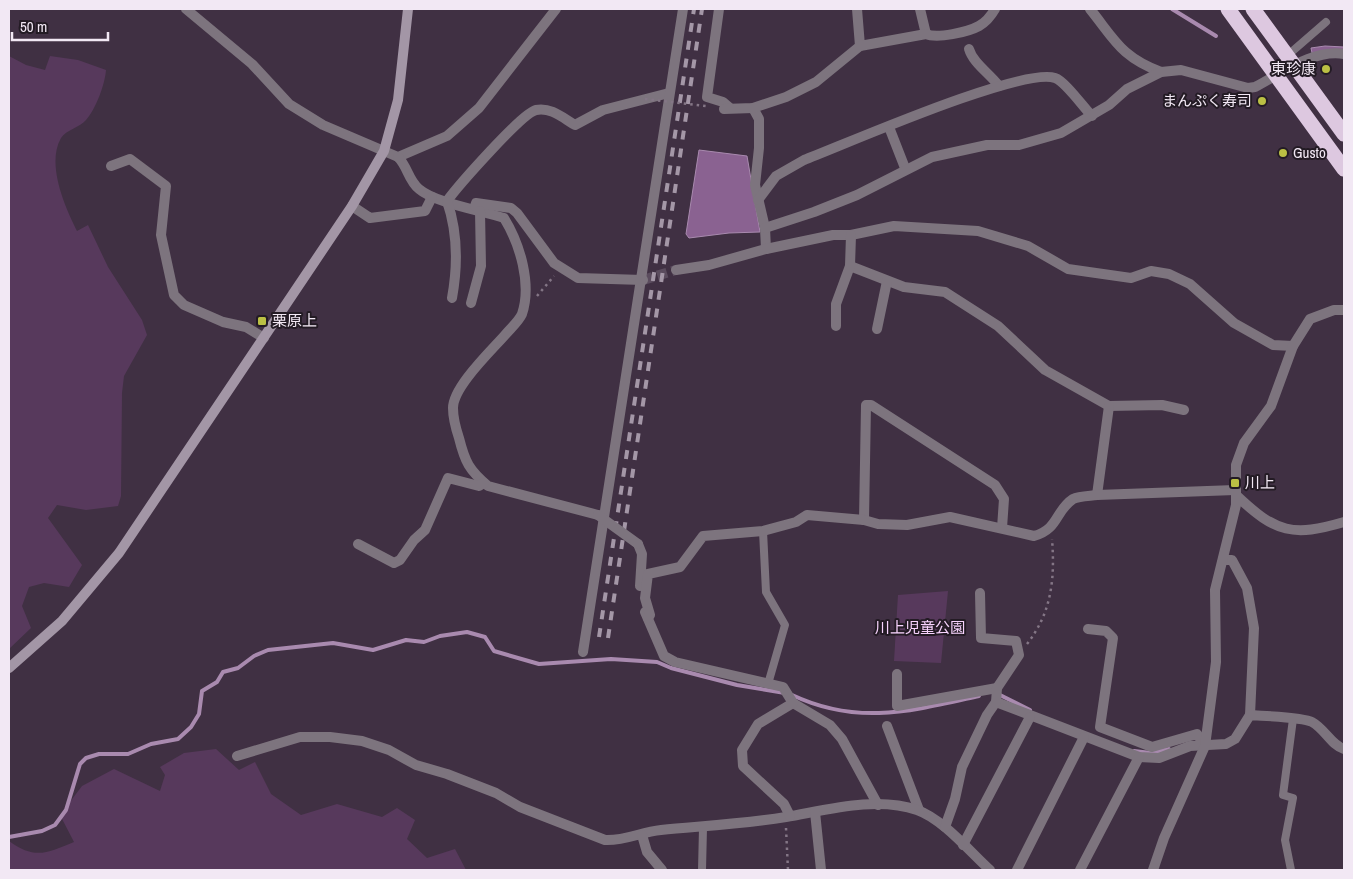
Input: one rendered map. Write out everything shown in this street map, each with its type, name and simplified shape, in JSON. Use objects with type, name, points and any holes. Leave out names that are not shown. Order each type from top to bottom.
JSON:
[{"type":"highway","points":[[1228,9],[1344,169]]},
{"type":"highway","points":[[1253,9],[1292,60],[1344,134]]},
{"type":"street","points":[[186,9],[252,64],[289,104],[323,125],[398,157],[404,163],[408,177],[419,190],[432,197],[504,218],[512,231],[522,261],[525,289],[524,306],[521,316],[458,390],[453,407],[455,425],[465,460],[473,474],[484,483],[598,515],[638,544],[642,554],[640,599],[664,656],[675,662],[783,687],[789,697],[830,726],[842,739],[878,805]]},
{"type":"street","points":[[9,668],[62,621],[119,553],[352,206],[384,151],[398,100],[408,9]]},
{"type":"street","points":[[398,157],[447,136],[479,108],[556,9]]},
{"type":"street","points":[[583,652],[683,9]]},
{"type":"street","points":[[719,9],[707,98],[723,102],[727,109],[753,108],[786,97],[816,82],[860,46],[926,34],[934,38],[978,26],[989,18],[995,9]]},
{"type":"street","points":[[857,9],[860,46]]},
{"type":"street","points":[[1090,9],[1122,51],[1146,66],[1161,72]]},
{"type":"street","points":[[922,10],[926,34]]},
{"type":"street","points":[[969,49],[972,59],[989,72],[999,86]]},
{"type":"street","points":[[766,228],[814,212],[856,195],[905,168],[932,157],[987,145],[1019,145],[1061,133],[1109,105],[1127,90],[1161,72],[1181,70],[1248,88],[1255,87],[1276,76],[1292,60],[1330,53],[1344,54]]},
{"type":"street","points":[[758,200],[776,176],[804,160],[999,86],[1049,77],[1058,79],[1092,116]]},
{"type":"street","points":[[447,201],[462,180],[484,161],[524,116],[536,110],[551,111],[575,125],[603,110],[669,92]]},
{"type":"street","points":[[753,108],[759,119],[760,148],[755,185],[766,228],[766,249]]},
{"type":"street","points":[[889,127],[905,168]]},
{"type":"street","points":[[111,166],[130,159],[166,186],[161,235],[174,295],[184,305],[223,322],[246,327],[264,338]]},
{"type":"street","points":[[352,206],[370,218],[425,211],[432,197]]},
{"type":"street","points":[[447,201],[453,219],[456,258],[452,298]]},
{"type":"street","points":[[471,303],[481,266],[476,204],[510,208],[517,213],[539,244],[560,268],[578,278],[642,280]]},
{"type":"street","points":[[676,270],[709,266],[766,249],[833,235],[851,235],[894,226],[978,231],[1028,246],[1068,269],[1131,278],[1152,271],[1169,274],[1190,284],[1234,323],[1273,345],[1293,346]]},
{"type":"street","points":[[836,326],[836,304],[850,266],[851,235]]},
{"type":"street","points":[[850,266],[904,287],[945,292],[998,326],[1045,370],[1109,406],[1162,405],[1184,410]]},
{"type":"street","points":[[877,328],[887,281]]},
{"type":"street","points":[[1153,870],[1164,838],[1206,746],[1216,662],[1215,590],[1224,560],[1236,493],[1236,464],[1242,450],[1271,406],[1293,346],[1310,319],[1334,310],[1344,310]]},
{"type":"street","points":[[864,520],[866,405],[871,404],[995,485],[1004,499],[1002,528]]},
{"type":"street","points":[[1097,495],[1109,406]]},
{"type":"street","points":[[358,544],[394,563],[400,560],[414,540],[425,530],[448,478],[479,486],[484,483]]},
{"type":"street","points":[[648,618],[650,615],[645,598],[648,574],[680,566],[703,536],[763,531],[796,522],[807,515],[864,520],[878,524],[907,525],[950,517],[1034,536],[1046,533],[1063,510],[1075,498],[1097,495],[1236,493],[1280,529],[1300,532],[1344,522]]},
{"type":"street","points":[[897,674],[897,706],[997,695],[1030,717],[1139,757],[1159,758],[1190,746],[1226,744],[1235,739],[1250,715],[1254,628],[1247,588],[1232,560],[1224,560]]},
{"type":"street","points":[[945,827],[955,799],[962,767],[1019,655],[1016,641],[981,638],[980,593]]},
{"type":"street","points":[[1088,629],[1106,630],[1113,638],[1100,727],[1152,747],[1197,734],[1208,727]]},
{"type":"street","points":[[788,817],[784,804],[743,766],[742,750],[758,724],[789,697]]},
{"type":"street","points":[[1250,715],[1310,720],[1324,731],[1338,748],[1344,749]]},
{"type":"street","points":[[962,845],[1030,717]]},
{"type":"street","points":[[887,726],[919,810]]},
{"type":"street","points":[[1197,734],[1206,746]]},
{"type":"street","points":[[237,756],[300,737],[330,737],[362,741],[388,750],[416,765],[464,780],[496,793],[520,807],[605,840],[618,841],[658,830],[703,828],[814,812],[878,805],[896,805],[919,810],[945,827],[990,870]]},
{"type":"street","points":[[1017,870],[1084,737]]},
{"type":"street","points":[[1080,870],[1139,757]]},
{"type":"street","points":[[814,812],[821,870]]},
{"type":"street","points":[[642,835],[647,852],[662,870]]},
{"type":"lane","points":[[1292,60],[1326,22]]},
{"type":"lane","points":[[763,531],[766,592],[785,626],[768,684]]},
{"type":"lane","points":[[1291,870],[1285,840],[1293,798],[1283,795],[1293,719]]},
{"type":"lane","points":[[702,870],[703,828]]},
{"type":"path","points":[[645,99],[706,106]]},
{"type":"path","points":[[524,306],[540,293],[560,268]]},
{"type":"path","points":[[1019,655],[1041,626],[1052,586],[1054,565],[1052,527]]},
{"type":"path","points":[[788,817],[788,870]]},
{"type":"green space","points":[[9,56],[26,65],[45,70],[50,56],[78,60],[106,70],[104,82],[90,115],[61,138],[55,160],[56,173],[67,210],[77,231],[88,225],[108,267],[142,320],[147,335],[124,376],[122,393],[121,496],[118,506],[86,510],[57,505],[48,518],[82,565],[69,587],[44,583],[29,587],[22,606],[31,628],[9,649]]},
{"type":"green space","name":"川上児童公園","points":[[948,591],[941,663],[894,661],[898,595]]},
{"type":"green space","points":[[216,749],[239,770],[255,762],[271,794],[301,815],[337,804],[382,817],[397,808],[415,820],[407,839],[427,858],[455,849],[466,870],[9,870],[9,841],[26,851],[34,853],[48,852],[74,842],[60,815],[82,786],[114,769],[160,791],[165,775],[160,767],[184,753]]},
{"type":"shaded area","points":[[1325,46],[1344,47],[1344,50],[1312,53],[1311,48]]},
{"type":"shaded area","points":[[699,150],[747,156],[760,232],[729,233],[689,238],[686,234]]},
{"type":"waterway","points":[[1172,9],[1216,36]]},
{"type":"waterway","points":[[9,837],[42,831],[55,825],[66,810],[80,764],[86,758],[99,754],[128,754],[151,744],[178,739],[191,727],[199,714],[202,691],[217,682],[223,672],[238,668],[254,656],[268,650],[333,643],[373,650],[406,640],[424,642],[440,636],[467,632],[485,637],[494,651],[539,664],[611,659],[657,662],[671,668],[737,685],[785,693]]},
{"type":"waterway","points":[[998,694],[1030,710]]},
{"type":"waterway","points":[[792,695],[816,705],[862,713],[885,713],[930,707],[979,696]]},
{"type":"waterway","points":[[1134,751],[1151,753],[1169,749]]},
{"type":"tunnel","points":[[643,280],[676,270]]},
{"type":"railway","points":[[599,637],[694,9]]},
{"type":"railway","points":[[608,638],[702,9]]},
{"type":"place","name":"東珍康","points":[[1326,69]]},
{"type":"place","name":"まんぷく寿司","points":[[1262,101]]},
{"type":"place","name":"Gusto","points":[[1283,153]]},
{"type":"place","name":"栗原上","points":[[262,321]]},
{"type":"place","name":"川上","points":[[1235,483]]}]
